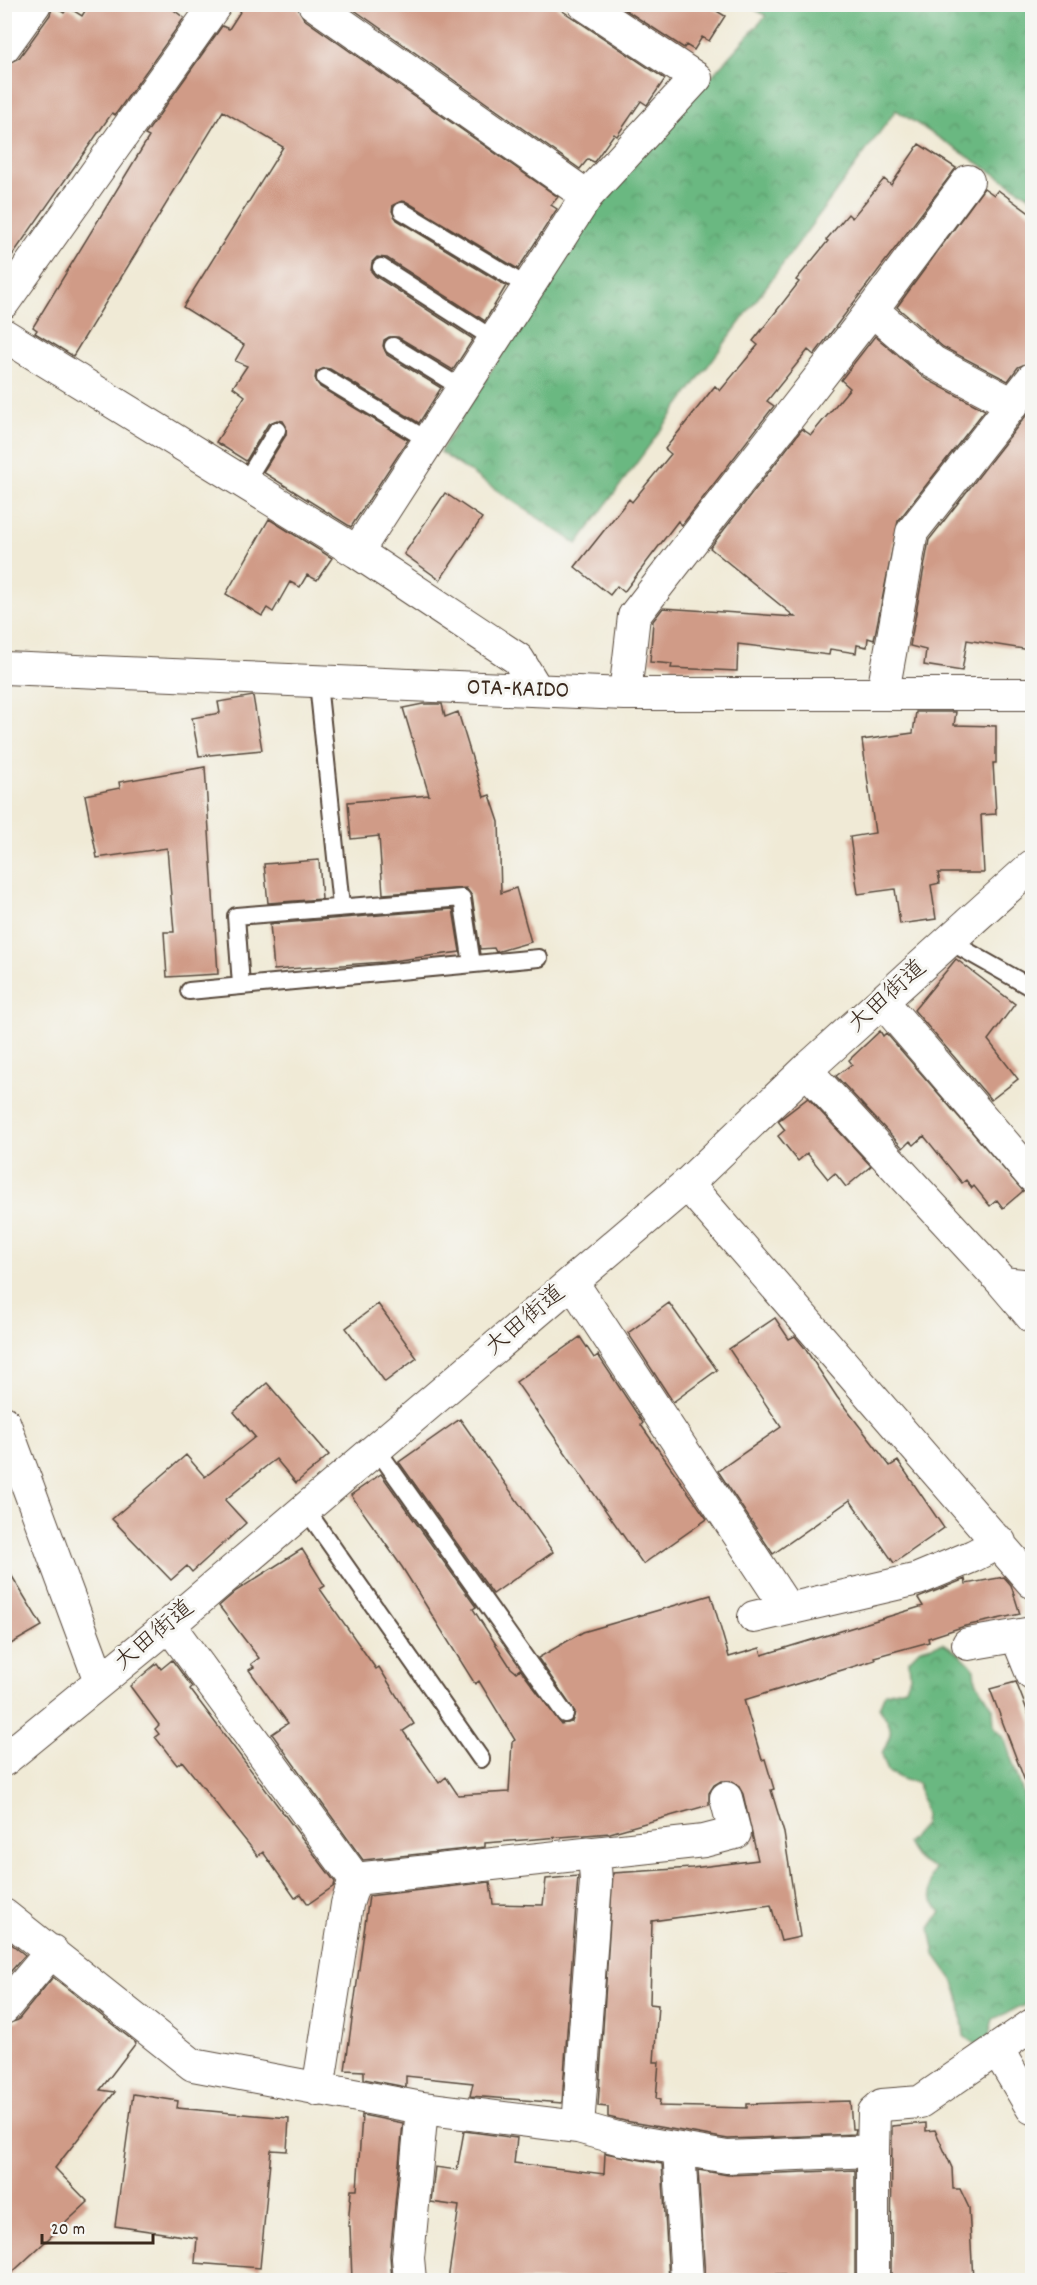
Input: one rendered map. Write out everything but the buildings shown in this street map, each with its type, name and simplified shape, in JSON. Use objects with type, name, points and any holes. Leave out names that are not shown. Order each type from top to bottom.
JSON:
[{"type":"street","points":[[4,47],[35,4]]},
{"type":"street","points":[[4,302],[216,4]]},
{"type":"street","points":[[314,4],[587,196]]},
{"type":"street","points":[[357,552],[587,196],[696,78],[584,4]]},
{"type":"street","points":[[625,694],[634,616],[873,310],[968,182]]},
{"type":"street","points":[[873,310],[933,362],[1012,404]]},
{"type":"street","points":[[4,335],[357,552],[518,659],[537,690]]},
{"type":"street","points":[[883,692],[912,532],[1032,379]]},
{"type":"street","name":"OTA-KAIDO","points":[[4,668],[318,683],[625,694],[883,692],[1032,694]]},
{"type":"street","name":"大田街道","points":[[4,1760],[169,1625],[687,1184],[806,1070],[1032,866]]},
{"type":"street","points":[[883,1002],[1032,1176]]},
{"type":"street","points":[[806,1070],[1018,1284],[1032,1317]]},
{"type":"street","points":[[687,1184],[1000,1542],[1032,1582]]},
{"type":"street","points":[[572,1282],[787,1608]]},
{"type":"street","points":[[4,1422],[100,1681]]},
{"type":"street","points":[[754,1617],[918,1579],[1000,1542]]},
{"type":"street","points":[[169,1625],[355,1879]]},
{"type":"street","points":[[968,1644],[1025,1635],[1032,1674]]},
{"type":"street","points":[[355,1879],[704,1841],[735,1833],[726,1798]]},
{"type":"street","points":[[578,2127],[596,1881],[594,1853]]},
{"type":"street","points":[[318,2090],[347,1904],[355,1879]]},
{"type":"street","points":[[4,1915],[193,2064],[318,2090],[422,2108],[578,2127],[621,2139],[727,2157],[873,2151]]},
{"type":"street","points":[[4,2008],[52,1951]]},
{"type":"street","points":[[873,2280],[874,2112],[882,2105],[920,2102],[1032,2025]]},
{"type":"street","points":[[997,2049],[1032,2108]]},
{"type":"street","points":[[410,2280],[408,2258],[422,2108]]},
{"type":"street","points":[[679,2150],[687,2280]]},
{"type":"lane","points":[[402,211],[528,287]]},
{"type":"lane","points":[[381,267],[495,340]]},
{"type":"lane","points":[[393,346],[462,389]]},
{"type":"lane","points":[[325,378],[429,441]]},
{"type":"lane","points":[[244,484],[277,430]]},
{"type":"lane","points":[[318,683],[341,906]]},
{"type":"lane","points":[[241,985],[236,916],[341,906],[462,898],[471,964]]},
{"type":"lane","points":[[949,941],[1032,988]]},
{"type":"lane","points":[[189,991],[539,958]]},
{"type":"lane","points":[[376,1448],[565,1714]]},
{"type":"lane","points":[[305,1508],[481,1759]]},
{"type":"green space","points":[[748,5],[1032,5],[1032,198],[896,110],[577,544],[440,452],[597,202],[766,16]]},
{"type":"green space","points":[[943,1643],[960,1654],[975,1669],[976,1681],[993,1708],[994,1726],[1005,1740],[1024,1796],[1032,1833],[1032,2002],[993,2019],[989,2036],[976,2045],[964,2036],[959,1996],[953,1980],[935,1955],[930,1928],[941,1912],[933,1901],[930,1891],[935,1868],[918,1859],[907,1843],[924,1825],[925,1815],[918,1783],[904,1780],[888,1772],[882,1754],[890,1734],[887,1720],[879,1707],[885,1693],[906,1688],[910,1676],[909,1660],[920,1649]]}]
